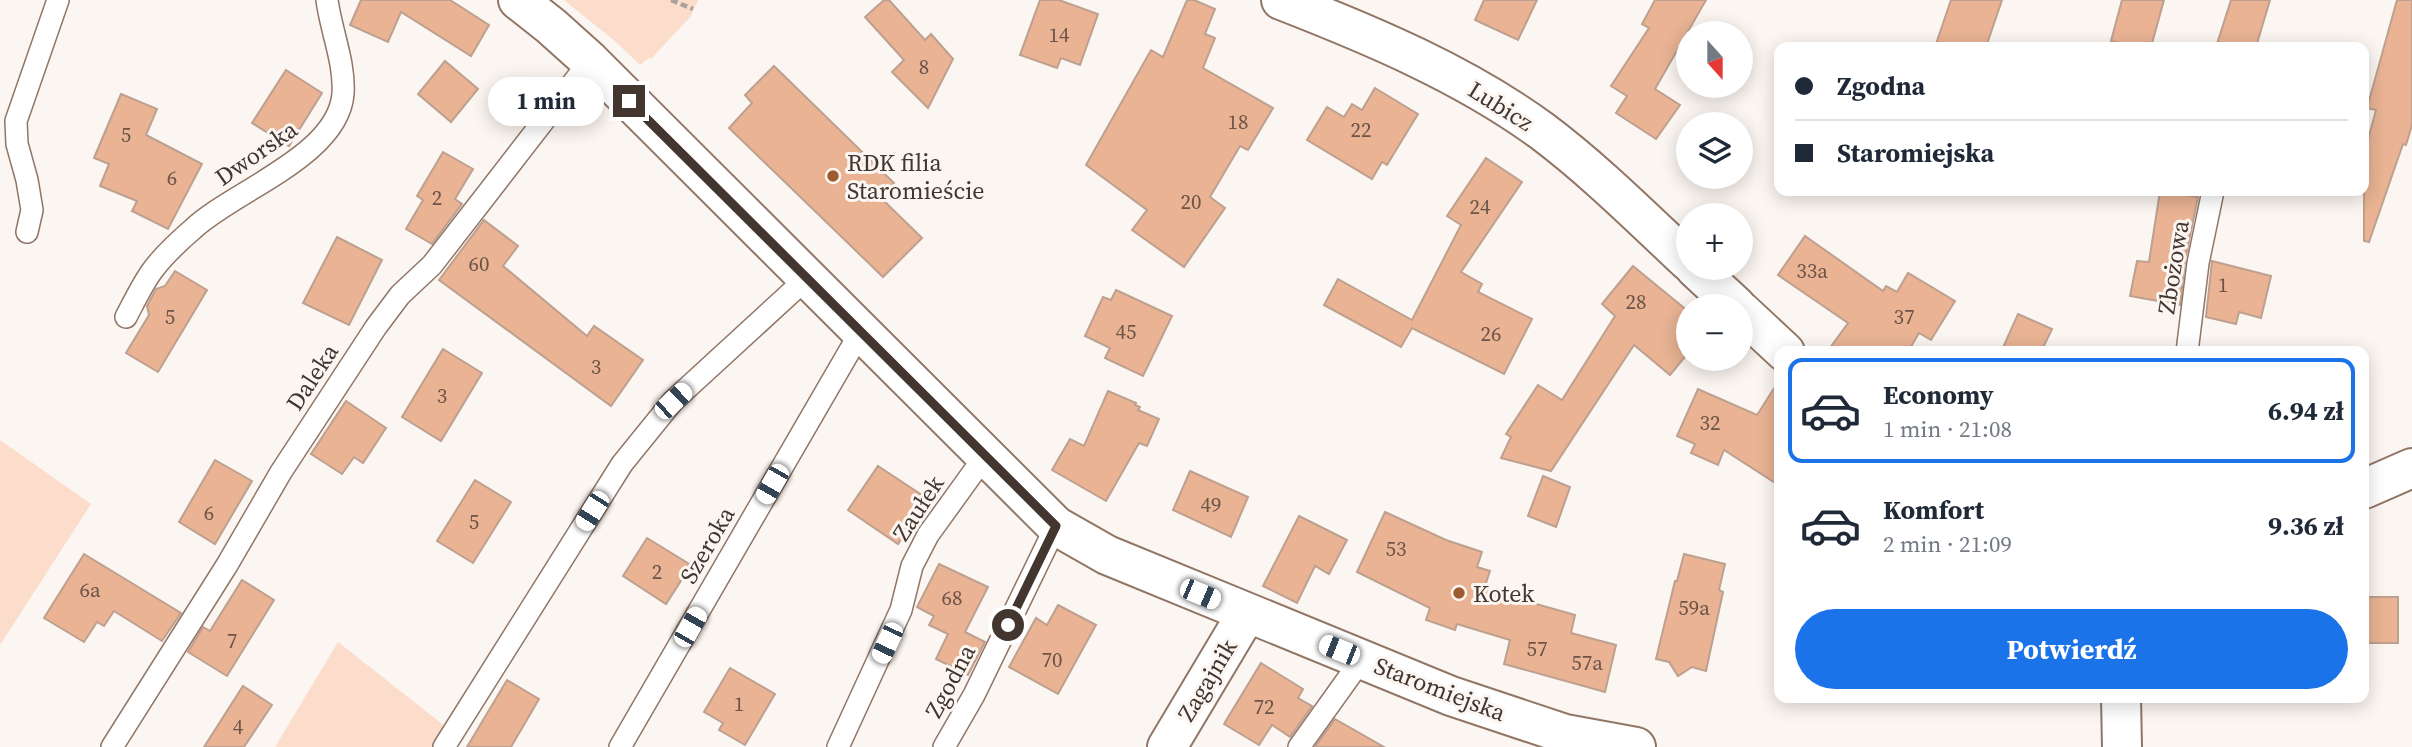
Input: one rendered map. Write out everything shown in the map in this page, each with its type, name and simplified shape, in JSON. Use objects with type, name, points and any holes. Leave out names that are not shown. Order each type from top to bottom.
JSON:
[{"type":"street","name":"Staromiejska","points":[[518,0],[590,61],[1056,526],[1107,555],[1451,696],[1565,734],[1636,747]]},
{"type":"street","name":"Lubicz","points":[[1281,0],[1351,13],[1474,87],[1541,131],[1601,180],[1676,250]]},
{"type":"street","points":[[1708,280],[1724,294]]},
{"type":"street","points":[[1753,322],[1779,346]]},
{"type":"street","points":[[2369,487],[2412,468]]},
{"type":"street","name":"Zagajnik","points":[[1167,747],[1247,613]]},
{"type":"street","points":[[2120,703],[2122,747]]},
{"type":"lane","points":[[27,232],[33,209],[17,144],[16,121],[58,0]]},
{"type":"lane","name":"Dworska","points":[[126,317],[152,271],[194,227],[286,167],[316,144],[337,117],[342,95],[342,67],[327,0]]},
{"type":"lane","name":"Daleka","points":[[111,747],[227,565],[281,472],[376,327],[400,295],[432,265],[590,61]]},
{"type":"lane","name":"Zbożowa","points":[[2188,346],[2199,262],[2212,196]]},
{"type":"lane","points":[[444,747],[622,464],[673,401],[806,279]]},
{"type":"lane","name":"Szeroka","points":[[620,747],[860,332]]},
{"type":"lane","name":"Zaułek","points":[[838,747],[901,610],[912,566],[922,545],[985,456]]},
{"type":"lane","name":"Zgodna","points":[[944,747],[974,695],[1056,526]]},
{"type":"lane","points":[[1299,747],[1362,659]]},
{"type":"path","points":[[671,0],[692,9]]},
{"type":"shaded area","points":[[564,0],[698,0],[691,16],[651,59],[640,65]]},
{"type":"shaded area","points":[[0,440],[91,504],[0,645]]},
{"type":"shaded area","points":[[338,642],[446,727],[434,747],[275,747]]},
{"type":"building","points":[[361,0],[450,0],[489,25],[471,56],[401,12],[388,42],[350,25]]},
{"type":"building","points":[[884,0],[889,0],[925,40],[931,34],[953,59],[928,108],[892,72],[904,60],[865,17]]},
{"type":"building","points":[[1040,0],[1059,0],[1098,14],[1080,65],[1061,58],[1057,68],[1020,55]]},
{"type":"building","points":[[1187,0],[1194,0],[1215,9],[1205,34],[1215,38],[1203,68],[1273,108],[1248,150],[1240,146],[1210,197],[1225,208],[1184,267],[1132,230],[1147,210],[1086,165],[1151,50],[1163,57]]},
{"type":"building","points":[[1484,0],[1537,0],[1518,40],[1475,20]]},
{"type":"building","points":[[1655,0],[1706,0],[1694,21],[1676,21],[1676,52],[1655,89],[1680,105],[1656,139],[1616,113],[1627,96],[1611,86],[1649,28],[1642,24]]},
{"type":"building","points":[[1951,0],[2002,0],[1988,42],[1937,42]]},
{"type":"building","points":[[2122,0],[2164,0],[2152,42],[2111,41]]},
{"type":"building","points":[[2231,0],[2270,0],[2257,42],[2218,42]]},
{"type":"building","points":[[2397,0],[2412,0],[2412,125],[2369,242],[2364,241],[2364,196],[2369,196],[2369,136],[2376,110],[2369,108]]},
{"type":"building","points":[[445,61],[478,89],[451,122],[418,94]]},
{"type":"building","name":"RDK filia Staromieście","points":[[774,66],[894,183],[880,197],[922,238],[883,277],[729,128],[752,103],[745,95]]},
{"type":"building","points":[[286,70],[322,93],[289,146],[252,123]]},
{"type":"building","points":[[1375,88],[1418,114],[1387,165],[1382,162],[1372,179],[1307,140],[1327,107],[1344,117],[1352,104],[1362,110]]},
{"type":"building","points":[[121,94],[157,109],[146,135],[202,164],[168,229],[132,211],[137,201],[100,186],[109,164],[94,158]]},
{"type":"building","points":[[443,152],[473,169],[455,199],[462,204],[432,244],[406,229],[423,200],[417,196]]},
{"type":"building","points":[[1486,158],[1522,182],[1461,272],[1482,284],[1478,292],[1532,319],[1504,374],[1412,328],[1401,347],[1324,305],[1338,279],[1412,320],[1461,225],[1447,216]]},
{"type":"building","points":[[2159,196],[2198,197],[2185,260],[2180,305],[2130,296],[2137,261],[2149,262]]},
{"type":"building","points":[[484,220],[518,246],[503,266],[587,336],[594,326],[643,360],[611,406],[439,280]]},
{"type":"building","points":[[1805,236],[1883,291],[1886,286],[1897,292],[1908,273],[1955,301],[1931,340],[1919,333],[1911,346],[1831,346],[1848,323],[1778,275]]},
{"type":"building","points":[[337,237],[382,260],[349,325],[303,303]]},
{"type":"building","points":[[2212,261],[2271,276],[2261,318],[2239,312],[2236,324],[2206,317]]},
{"type":"building","points":[[1633,266],[1676,301],[1676,368],[1670,375],[1634,345],[1551,471],[1501,458],[1511,437],[1506,434],[1538,385],[1562,400],[1615,316],[1602,304]]},
{"type":"building","points":[[175,271],[207,290],[158,372],[126,353],[149,315],[147,306],[156,289],[165,286]]},
{"type":"building","points":[[1116,290],[1172,316],[1143,376],[1105,358],[1110,348],[1085,336],[1103,297],[1111,300]]},
{"type":"building","points":[[2018,314],[2052,329],[2044,346],[2004,346]]},
{"type":"building","points":[[443,349],[482,373],[441,441],[402,417]]},
{"type":"building","points":[[1774,388],[1774,482],[1724,450],[1718,465],[1691,453],[1695,444],[1677,436],[1698,389],[1757,415]]},
{"type":"building","points":[[1108,391],[1136,403],[1135,405],[1140,407],[1138,410],[1159,419],[1147,446],[1139,443],[1106,501],[1052,470],[1070,439],[1084,446]]},
{"type":"building","points":[[346,401],[386,428],[363,463],[354,457],[342,474],[311,454]]},
{"type":"building","points":[[215,460],[252,481],[215,544],[179,522]]},
{"type":"building","points":[[878,466],[928,499],[898,544],[848,510]]},
{"type":"building","points":[[1190,471],[1248,497],[1231,537],[1173,510]]},
{"type":"building","points":[[1543,476],[1570,487],[1556,527],[1528,516]]},
{"type":"building","points":[[475,480],[511,502],[473,563],[437,541]]},
{"type":"building","points":[[1385,512],[1446,540],[1482,552],[1477,567],[1490,571],[1484,589],[1575,615],[1571,633],[1616,645],[1605,692],[1504,664],[1510,640],[1457,624],[1455,630],[1426,620],[1430,608],[1357,572]]},
{"type":"building","points":[[1299,516],[1347,540],[1329,574],[1315,566],[1297,603],[1263,586]]},
{"type":"building","points":[[647,538],[691,565],[666,604],[623,576]]},
{"type":"building","points":[[84,554],[181,613],[162,641],[114,611],[104,626],[97,622],[84,642],[44,618]]},
{"type":"building","points":[[1684,554],[1725,564],[1719,590],[1723,592],[1706,671],[1692,667],[1678,676],[1669,662],[1656,659]]},
{"type":"building","points":[[939,564],[988,587],[965,632],[985,642],[968,675],[936,659],[948,634],[929,625],[934,616],[917,607]]},
{"type":"building","points":[[242,580],[274,600],[227,676],[188,652],[203,627],[210,631]]},
{"type":"building","points":[[2369,597],[2398,597],[2398,643],[2369,643]]},
{"type":"building","points":[[1058,605],[1096,625],[1058,694],[1009,667],[1036,618],[1047,625]]},
{"type":"building","points":[[1261,663],[1303,689],[1298,698],[1312,706],[1290,737],[1272,725],[1259,745],[1224,724]]},
{"type":"building","points":[[730,668],[775,694],[745,745],[719,730],[723,723],[704,712]]},
{"type":"building","points":[[507,680],[539,699],[511,747],[467,747]]},
{"type":"building","points":[[243,686],[272,705],[244,747],[204,747]]},
{"type":"building","points":[[1335,719],[1384,747],[1315,747]]},
{"type":"place","name":"RDK filia Staromieście","points":[[833,176]]},
{"type":"place","name":"Kotek","points":[[1459,593]]},
{"type":"route","points":[[629,101],[1056,526],[1008,625]]}]
